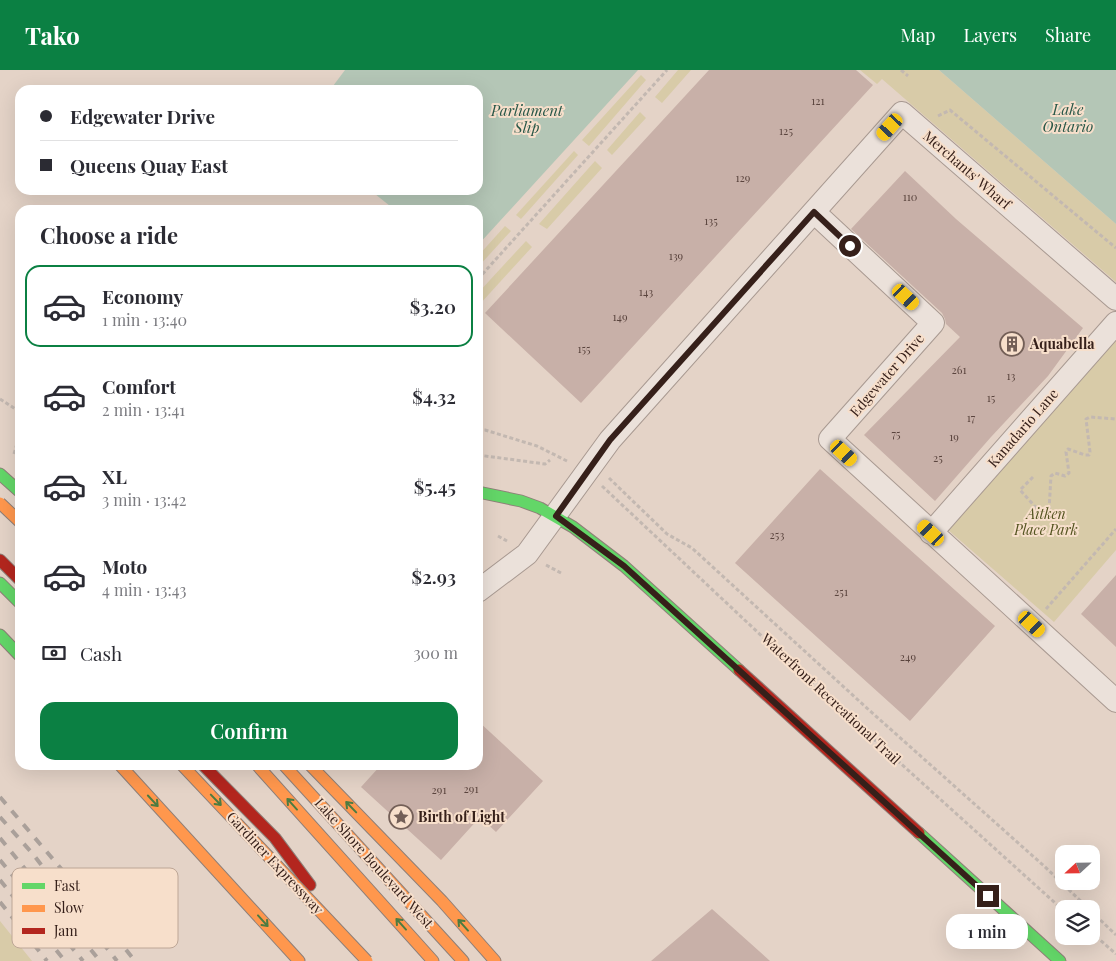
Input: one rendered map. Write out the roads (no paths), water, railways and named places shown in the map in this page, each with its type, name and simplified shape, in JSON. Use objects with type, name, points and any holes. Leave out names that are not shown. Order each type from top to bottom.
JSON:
[{"type":"main road","points":[[0,474],[15,488]]},
{"type":"main road","points":[[483,493],[521,500],[556,516],[624,566],[1060,961]]},
{"type":"main road","points":[[0,503],[15,517]]},
{"type":"main road","points":[[0,516],[15,514]]},
{"type":"main road","points":[[0,560],[15,575]]},
{"type":"main road","points":[[0,584],[15,598]]},
{"type":"main road","points":[[0,634],[15,650]]},
{"type":"main road","points":[[125,770],[299,961]]},
{"type":"main road","name":"Gardiner Expressway","points":[[187,770],[366,961]]},
{"type":"main road","points":[[208,770],[275,838],[366,961]]},
{"type":"main road","points":[[261,770],[433,961]]},
{"type":"main road","name":"Lake Shore Boulevard West","points":[[289,770],[463,961]]},
{"type":"main road","points":[[315,770],[442,901],[495,961]]},
{"type":"street","name":"Merchants' Wharf","points":[[483,587],[527,554],[610,440],[902,113],[1116,298]]},
{"type":"street","name":"Edgewater Drive","points":[[814,212],[933,323],[830,440],[1116,701]]},
{"type":"street","name":"Kanadario Lane","points":[[931,533],[1116,323]]},
{"type":"water","name":"Parliament Slip","points":[[345,70],[638,70],[483,240],[483,205],[389,205],[376,195],[483,195],[483,85],[334,85]]},
{"type":"water","name":"Lake Ontario","points":[[939,70],[1116,70],[1116,224]]},
{"type":"railway","points":[[0,797],[61,868]]},
{"type":"railway","points":[[0,817],[44,868]]},
{"type":"railway","points":[[0,838],[24,868]]},
{"type":"railway","points":[[0,860],[12,875]]},
{"type":"railway","points":[[0,880],[12,895]]},
{"type":"railway","points":[[0,902],[12,917]]},
{"type":"railway","points":[[37,948],[47,961]]},
{"type":"railway","points":[[55,948],[65,961]]},
{"type":"railway","points":[[72,948],[83,961]]},
{"type":"railway","points":[[89,948],[100,961]]},
{"type":"railway","points":[[107,948],[117,961]]},
{"type":"railway","points":[[125,948],[135,961]]},
{"type":"place","name":"Aquabella","points":[[1012,344]]},
{"type":"place","name":"Birth of Light","points":[[401,817]]},
{"type":"park label","name":"Aitken Place Park","points":[[1046,522]]}]
